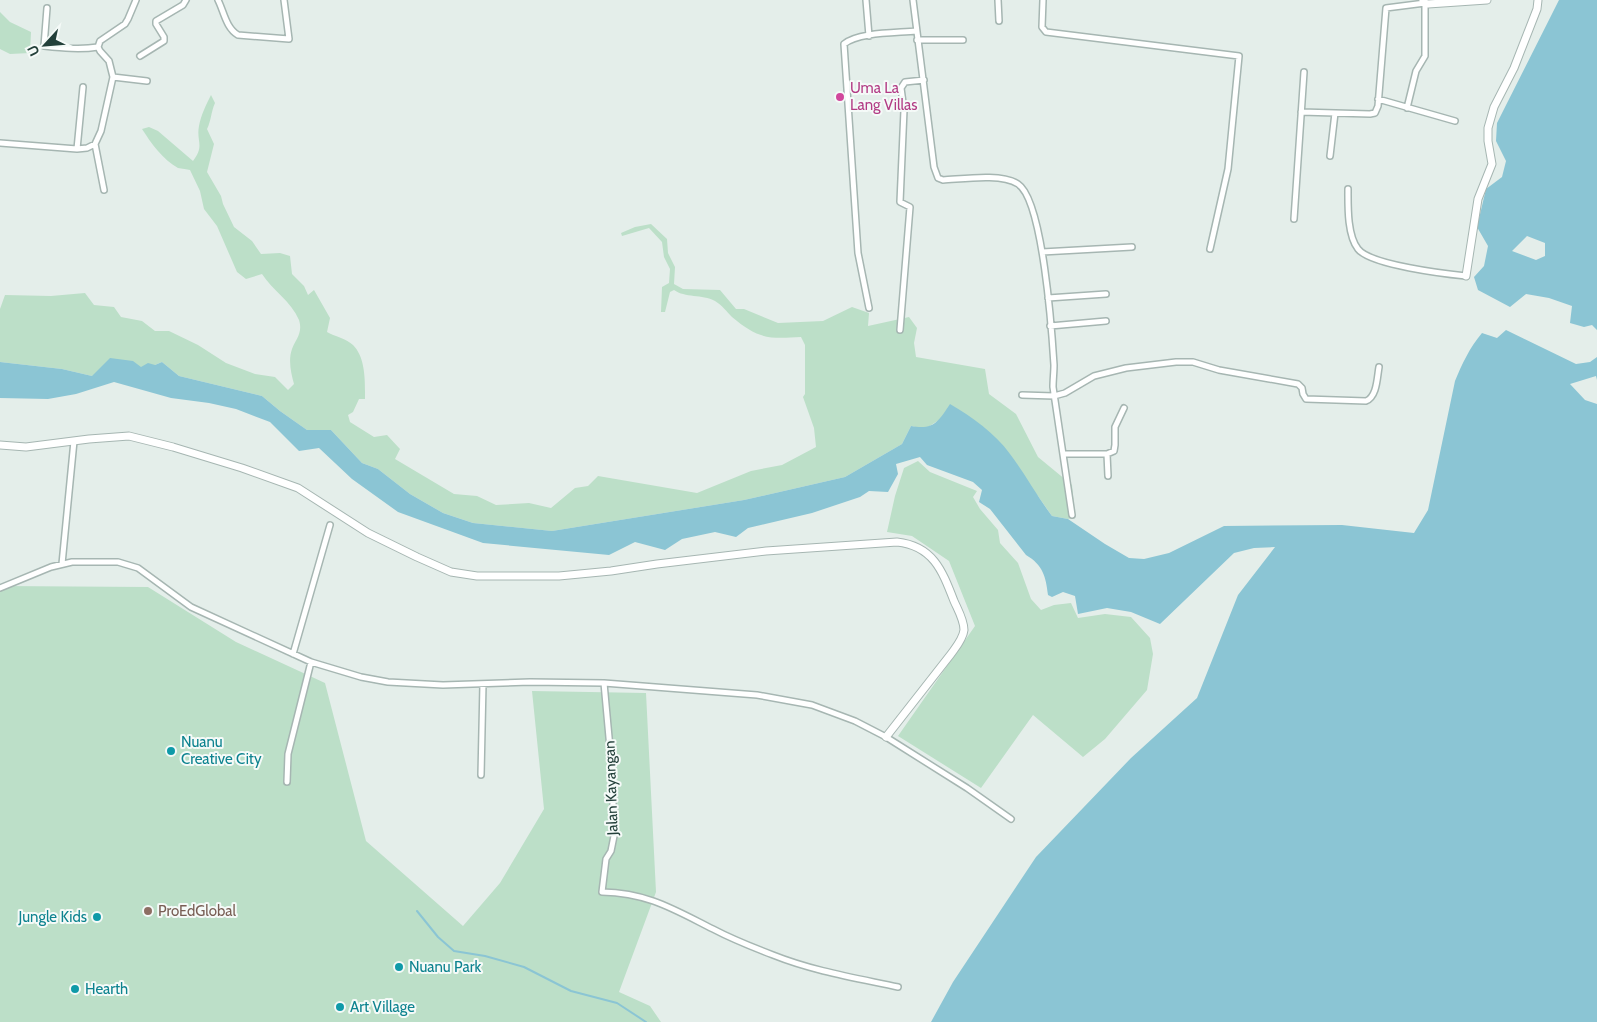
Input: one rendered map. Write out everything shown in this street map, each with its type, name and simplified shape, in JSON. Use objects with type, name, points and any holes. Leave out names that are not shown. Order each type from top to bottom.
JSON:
[{"type":"street","points":[[104,190],[95,144],[113,77],[109,61],[98,47],[100,41],[125,24],[136,0]]},
{"type":"street","points":[[140,56],[164,41],[156,21],[183,5],[186,0]]},
{"type":"street","points":[[218,0],[230,27],[238,35],[290,39],[284,0]]},
{"type":"street","points":[[866,0],[869,36]]},
{"type":"street","points":[[913,0],[934,167],[938,178],[943,180],[995,178],[1008,180],[1018,184],[1025,190],[1034,211],[1048,298],[1054,366],[1052,381],[1072,515]]},
{"type":"street","points":[[998,0],[999,21]]},
{"type":"street","points":[[1043,0],[1042,27],[1046,32],[1239,56],[1228,168],[1210,249]]},
{"type":"street","points":[[1301,112],[1372,114],[1377,110],[1386,8],[1424,1],[1445,4],[1487,0]]},
{"type":"street","points":[[1348,189],[1348,216],[1356,245],[1361,252],[1387,262],[1422,271],[1466,276],[1478,199],[1492,164],[1488,128],[1494,107],[1514,68],[1537,9],[1538,0]]},
{"type":"street","points":[[1407,108],[1415,73],[1424,56],[1424,1]]},
{"type":"street","points":[[47,8],[44,46],[87,49],[98,47]]},
{"type":"street","points":[[869,308],[858,253],[844,44],[848,40],[869,36],[916,31]]},
{"type":"street","points":[[917,40],[963,40]]},
{"type":"street","points":[[1294,219],[1304,72]]},
{"type":"street","points":[[113,77],[147,81]]},
{"type":"street","points":[[900,330],[910,207],[900,202],[904,110],[900,88],[905,82],[924,80]]},
{"type":"street","points":[[77,149],[83,86]]},
{"type":"street","points":[[1378,99],[1455,121]]},
{"type":"street","points":[[1330,156],[1334,113]]},
{"type":"street","points":[[0,143],[77,149],[87,148],[95,144]]},
{"type":"street","points":[[1042,252],[1132,247]]},
{"type":"street","points":[[1048,298],[1106,294]]},
{"type":"street","points":[[1050,326],[1106,321]]},
{"type":"street","points":[[1022,395],[1054,396],[1070,390],[1094,376],[1154,364],[1187,362],[1202,364],[1219,370],[1298,384],[1302,388],[1306,399],[1366,401],[1372,398],[1374,393],[1378,367]]},
{"type":"street","points":[[1063,454],[1107,454],[1112,452],[1115,448],[1115,427],[1124,408]]},
{"type":"street","points":[[0,445],[26,448],[129,436],[173,446],[298,488],[368,533],[439,568],[463,574],[506,577],[559,576],[766,551],[897,542],[914,545],[928,554],[942,572],[962,620],[964,630],[961,639],[951,654],[886,737]]},
{"type":"street","points":[[62,564],[74,441]]},
{"type":"street","points":[[1107,454],[1108,476]]},
{"type":"street","points":[[293,654],[330,525]]},
{"type":"street","points":[[0,588],[62,564],[72,562],[118,562],[134,566],[191,607],[311,662],[339,672],[388,682],[443,685],[530,682],[604,683],[698,689],[794,701],[830,710],[855,720],[886,737],[975,793],[1011,819]]},
{"type":"street","points":[[287,782],[288,754],[311,662]]},
{"type":"street","name":"Jalan Kayangan","points":[[604,683],[612,770],[614,836],[611,851],[606,859],[602,892],[628,893],[660,902],[715,930],[774,956],[831,974],[898,988]]},
{"type":"street","points":[[481,775],[483,684]]},
{"type":"green space","points":[[0,12],[10,22],[31,32],[30,53],[10,54],[0,49]]},
{"type":"green space","points":[[211,95],[215,103],[207,129],[214,144],[207,172],[221,196],[234,227],[252,241],[261,254],[280,253],[290,256],[292,274],[304,286],[308,295],[314,290],[330,318],[327,332],[353,345],[363,363],[365,399],[359,399],[353,412],[348,415],[350,422],[374,437],[387,435],[400,449],[395,459],[454,494],[477,496],[496,505],[529,503],[551,508],[575,488],[588,486],[598,476],[697,493],[751,471],[782,465],[816,447],[814,428],[803,397],[805,394],[805,345],[801,337],[780,338],[757,334],[732,317],[715,301],[705,297],[683,294],[674,290],[670,292],[665,312],[661,312],[662,287],[669,283],[670,269],[664,257],[662,242],[649,228],[622,236],[621,233],[635,227],[651,224],[667,239],[668,253],[675,267],[674,284],[683,289],[720,290],[736,309],[744,309],[778,323],[823,321],[852,307],[869,313],[868,326],[909,317],[917,328],[914,343],[916,357],[985,369],[989,394],[1016,414],[1038,457],[1072,485],[1075,517],[1068,519],[1052,516],[1038,496],[939,420],[925,429],[911,426],[902,444],[845,477],[744,500],[552,531],[473,523],[443,513],[410,494],[378,469],[362,463],[331,430],[307,430],[262,396],[179,376],[162,362],[155,365],[92,376],[62,369],[0,362],[0,309],[5,295],[51,296],[85,293],[94,305],[114,307],[121,317],[142,321],[155,331],[169,331],[198,345],[226,363],[255,374],[275,377],[288,390],[294,384],[290,358],[300,329],[296,313],[262,274],[246,279],[237,272],[217,226],[204,209],[200,191],[190,170],[178,168],[162,156],[142,129],[149,127],[158,131],[193,161],[199,151],[198,131],[200,122]]},
{"type":"green space","points":[[918,461],[930,472],[977,491],[973,497],[980,509],[998,530],[1000,543],[1018,563],[1031,599],[1041,610],[1054,605],[1071,603],[1078,618],[1105,614],[1131,617],[1150,638],[1153,654],[1147,690],[1105,739],[1083,757],[1033,715],[981,788],[898,736],[975,626],[949,561],[912,536],[887,532],[895,496],[904,468]]},
{"type":"green space","name":"Nuanu Creative City","points":[[0,586],[148,587],[236,642],[325,683],[366,841],[463,926],[500,883],[544,809],[532,691],[646,693],[656,892],[619,992],[650,1006],[661,1022],[0,1022]]},
{"type":"water","points":[[1559,0],[1597,0],[1597,330],[1592,325],[1584,327],[1570,323],[1572,306],[1549,298],[1526,294],[1510,307],[1478,290],[1474,277],[1484,266],[1488,246],[1477,227],[1486,189],[1502,177],[1506,161],[1496,141],[1497,123]],"holes":[[[1527,236],[1545,243],[1545,256],[1536,260],[1512,251]]]},
{"type":"water","points":[[1506,330],[1576,364],[1590,362],[1597,357],[1597,380],[1596,376],[1570,384],[1585,400],[1597,404],[1597,1022],[931,1022],[953,982],[1036,857],[1131,758],[1197,698],[1238,595],[1275,547],[1254,548],[1234,553],[1160,624],[1131,612],[1107,608],[1078,614],[1075,596],[1063,592],[1052,597],[1048,595],[1045,577],[1040,567],[1026,555],[990,509],[979,502],[982,490],[973,482],[927,465],[920,457],[896,464],[898,474],[888,492],[869,491],[860,497],[812,513],[748,528],[736,537],[715,532],[682,539],[665,550],[635,542],[609,555],[483,543],[398,512],[352,479],[319,448],[299,451],[270,422],[236,409],[171,398],[114,382],[76,394],[48,399],[0,398],[0,362],[62,369],[92,376],[110,358],[133,361],[141,367],[148,363],[155,365],[162,362],[179,376],[262,396],[307,430],[331,430],[362,463],[378,469],[410,494],[443,513],[473,523],[552,531],[744,500],[845,477],[902,444],[911,426],[925,427],[935,423],[950,404],[983,426],[1004,446],[1052,516],[1068,519],[1129,558],[1144,559],[1169,553],[1224,526],[1342,525],[1414,533],[1428,510],[1455,381],[1460,368],[1482,333],[1497,338]]},
{"type":"waterway","points":[[417,911],[438,937],[454,951],[485,956],[524,967],[571,991],[617,1003],[646,1022]]},
{"type":"place","name":"Uma La Lang Villas","points":[[840,97]]},
{"type":"place","name":"Nuanu Creative City","points":[[171,751]]},
{"type":"place","name":"ProEdGlobal","points":[[148,911]]},
{"type":"place","name":"Jungle Kids","points":[[97,917]]},
{"type":"place","name":"Nuanu Park","points":[[399,967]]},
{"type":"place","name":"Hearth","points":[[75,989]]},
{"type":"place","name":"Art Village","points":[[340,1007]]}]
